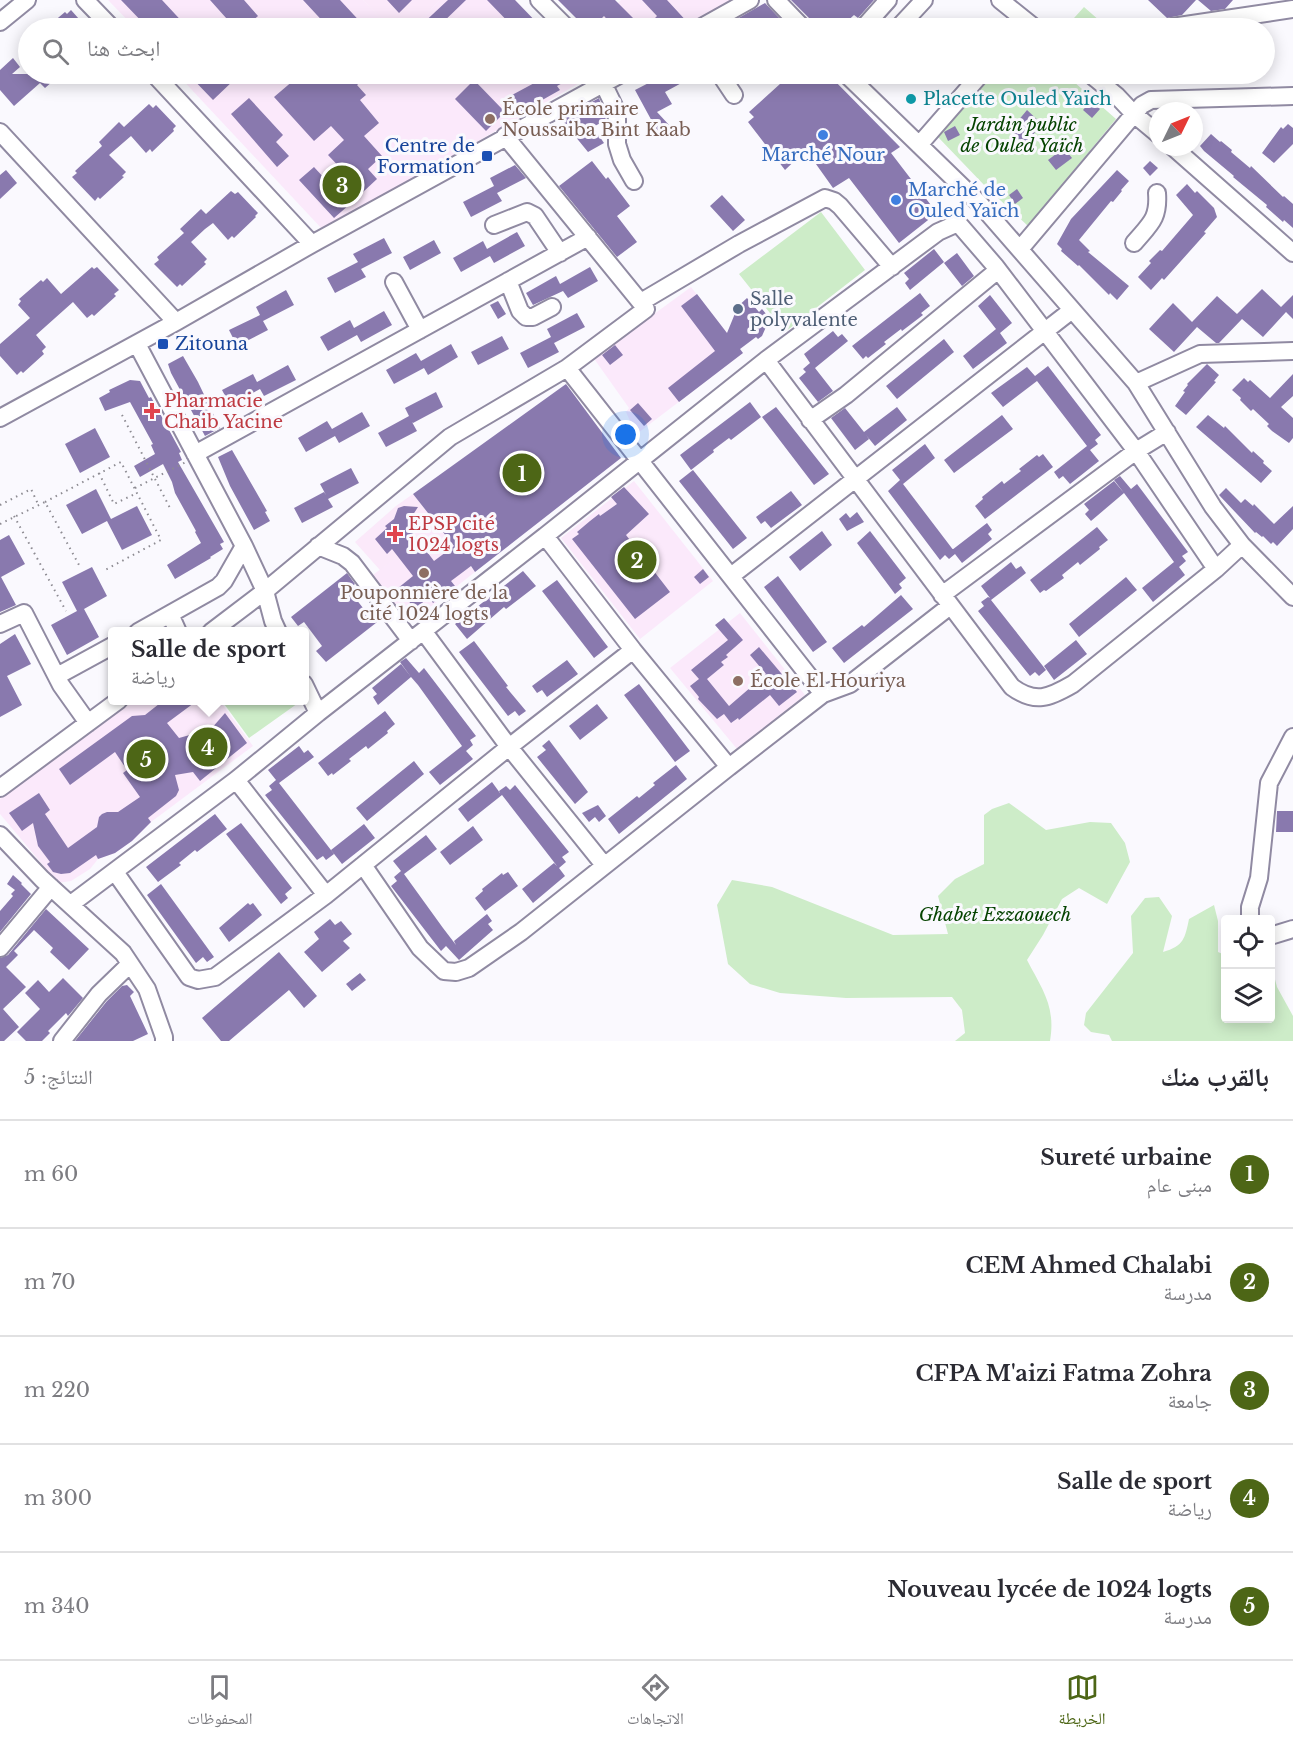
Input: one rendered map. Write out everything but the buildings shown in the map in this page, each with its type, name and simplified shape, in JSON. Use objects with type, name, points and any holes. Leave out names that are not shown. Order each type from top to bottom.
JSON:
[{"type":"street","points":[[0,22],[27,0]]},
{"type":"street","points":[[85,0],[102,18]]},
{"type":"street","points":[[539,0],[557,18]]},
{"type":"street","points":[[718,18],[750,0]]},
{"type":"street","points":[[776,0],[793,18]]},
{"type":"street","points":[[872,18],[888,0]]},
{"type":"street","points":[[907,18],[924,0]]},
{"type":"street","points":[[1000,0],[1019,18]]},
{"type":"street","points":[[1232,18],[1293,9]]},
{"type":"street","points":[[163,84],[312,244]]},
{"type":"street","points":[[0,418],[137,344],[600,84]]},
{"type":"street","points":[[613,84],[617,144],[622,160],[634,181]]},
{"type":"street","points":[[727,84],[734,95]]},
{"type":"street","points":[[860,84],[980,204],[1136,383],[1213,507],[1242,545],[1293,597]]},
{"type":"street","points":[[919,145],[972,84]]},
{"type":"street","points":[[1103,84],[1149,126]]},
{"type":"street","points":[[1020,249],[1142,105],[1151,100],[1292,96]]},
{"type":"street","points":[[0,132],[176,322]]},
{"type":"street","points":[[218,627],[265,591],[450,437],[567,368],[646,309],[505,136]]},
{"type":"street","points":[[1183,156],[1293,253]]},
{"type":"street","points":[[1134,243],[1156,215],[1157,193]]},
{"type":"street","points":[[641,302],[739,244],[825,198],[840,206],[892,267]]},
{"type":"street","points":[[70,904],[236,780],[765,360],[938,232],[958,223],[980,204]]},
{"type":"street","points":[[494,225],[527,212],[535,216],[560,253]]},
{"type":"street","points":[[958,223],[998,270],[1136,451],[1216,569]]},
{"type":"street","points":[[196,456],[588,237]]},
{"type":"street","points":[[810,420],[846,395],[998,270]]},
{"type":"street","points":[[508,281],[520,311],[526,317],[533,317],[552,307]]},
{"type":"street","points":[[394,282],[420,330]]},
{"type":"street","points":[[731,576],[1072,310]]},
{"type":"street","points":[[137,344],[244,546],[265,591],[276,627]]},
{"type":"street","points":[[1136,383],[1200,354],[1293,351]]},
{"type":"street","points":[[765,360],[1012,687],[1025,697],[1045,697],[1074,684],[1216,569],[1242,545]]},
{"type":"street","points":[[567,368],[823,694]]},
{"type":"street","points":[[363,865],[420,948],[444,971],[456,972],[469,968],[521,932],[823,694],[850,684],[946,601],[1136,451],[1167,432]]},
{"type":"street","points":[[545,536],[633,650],[729,767]]},
{"type":"street","points":[[147,627],[218,587],[224,581],[244,546]]},
{"type":"street","points":[[318,546],[343,556],[352,563],[418,636],[604,865]]},
{"type":"street","points":[[0,624],[24,613],[61,685],[88,723]]},
{"type":"street","points":[[170,614],[176,627]]},
{"type":"street","points":[[57,676],[108,648]]},
{"type":"street","points":[[115,872],[189,976],[198,980],[215,977],[326,895],[633,650]]},
{"type":"street","points":[[309,694],[318,713]]},
{"type":"street","points":[[0,788],[111,705]]},
{"type":"street","points":[[1250,915],[1250,907],[1260,878],[1269,783],[1293,737]]},
{"type":"street","points":[[236,780],[326,895]]},
{"type":"street","points":[[0,835],[51,887],[123,953],[147,989],[164,1041]]},
{"type":"street","points":[[0,948],[51,887]]},
{"type":"street","points":[[1275,934],[1293,929]]},
{"type":"street","points":[[62,1041],[99,994],[130,964]]},
{"type":"path","points":[[122,415],[171,510]]},
{"type":"path","points":[[135,488],[196,456]]},
{"type":"path","points":[[0,523],[121,462],[161,540],[105,570]]},
{"type":"path","points":[[99,473],[114,504],[137,493]]},
{"type":"path","points":[[0,505],[31,489],[38,504]]},
{"type":"path","points":[[45,502],[79,565]]},
{"type":"path","points":[[14,516],[66,612]]},
{"type":"shaded area","points":[[108,0],[363,0],[380,18],[125,18]]},
{"type":"shaded area","points":[[363,0],[440,0],[421,18],[380,18]]},
{"type":"shaded area","points":[[440,0],[515,0],[532,18],[421,18]]},
{"type":"shaded area","points":[[621,0],[739,0],[708,18],[602,18]]},
{"type":"shaded area","points":[[186,84],[578,84],[323,230]]},
{"type":"shaded area","points":[[691,287],[743,353],[638,433],[635,432],[626,412],[629,408],[595,360],[598,355]]},
{"type":"shaded area","points":[[634,481],[713,581],[640,639],[561,538]]},
{"type":"shaded area","name":"EPSP cité 1024 logts","points":[[413,494],[437,525],[380,570],[355,542]]},
{"type":"shaded area","name":"Pouponnière de la cité 1024 logts","points":[[437,525],[475,572],[410,623],[373,575]]},
{"type":"shaded area","name":"École El Houriya","points":[[740,613],[805,695],[737,749],[670,668]]},
{"type":"shaded area","points":[[129,705],[223,705],[253,746],[151,822],[132,841],[115,853],[98,859],[90,869],[71,881],[58,883],[0,814],[0,799]]},
{"type":"green space","points":[[1084,7],[1097,18],[1074,18]]},
{"type":"green space","name":"Jardin public de Ouled Yaïch","points":[[985,84],[1076,84],[1116,119],[1028,226],[938,137]]},
{"type":"green space","points":[[821,212],[865,270],[785,332],[739,274]]},
{"type":"green space","points":[[225,705],[295,705],[249,738]]},
{"type":"green space","name":"Ghabet Ezzaouech","points":[[1009,803],[1046,830],[1090,822],[1111,823],[1125,843],[1130,862],[1107,904],[1079,888],[1062,899],[1027,960],[1049,1008],[1050,1041],[955,1041],[965,1033],[962,1010],[952,997],[846,998],[780,993],[750,984],[728,964],[717,905],[732,880],[772,887],[893,935],[948,934],[938,896],[955,879],[984,864],[984,815],[992,809]]},
{"type":"green space","points":[[1159,897],[1172,916],[1163,952],[1179,944],[1189,919],[1214,905],[1218,921],[1218,952],[1221,953],[1221,1023],[1275,1023],[1275,979],[1293,1016],[1293,1041],[1112,1041],[1109,1035],[1091,1032],[1084,1025],[1086,1013],[1133,953],[1131,916],[1145,898]]},
{"type":"place","name":"Placette Ouled Yaïch","points":[[911,99]]},
{"type":"place","name":"École primaire Noussaiba Bint Kaab","points":[[490,119]]},
{"type":"place","name":"Marché Nour","points":[[823,135]]},
{"type":"place","name":"Centre de Formation","points":[[487,156]]},
{"type":"place","name":"CFPA M'aizi Fatma Zohra","points":[[342,185]]},
{"type":"place","name":"Marché de Ouled Yaïch","points":[[896,200]]},
{"type":"place","name":"Salle polyvalente","points":[[738,309]]},
{"type":"place","name":"Zitouna","points":[[163,344]]},
{"type":"place","name":"Pharmacie Chaib Yacine","points":[[152,411]]},
{"type":"place","name":"Sureté urbaine","points":[[522,473]]},
{"type":"place","name":"EPSP cité 1024 logts","points":[[395,534]]},
{"type":"place","name":"CEM Ahmed Chalabi","points":[[637,560]]},
{"type":"place","name":"Pouponnière de la cité 1024 logts","points":[[424,573]]},
{"type":"place","name":"École El Houriya","points":[[738,681]]},
{"type":"place","name":"Salle de sport","points":[[208,747]]},
{"type":"place","name":"Nouveau lycée de 1024 logts","points":[[146,759]]}]
